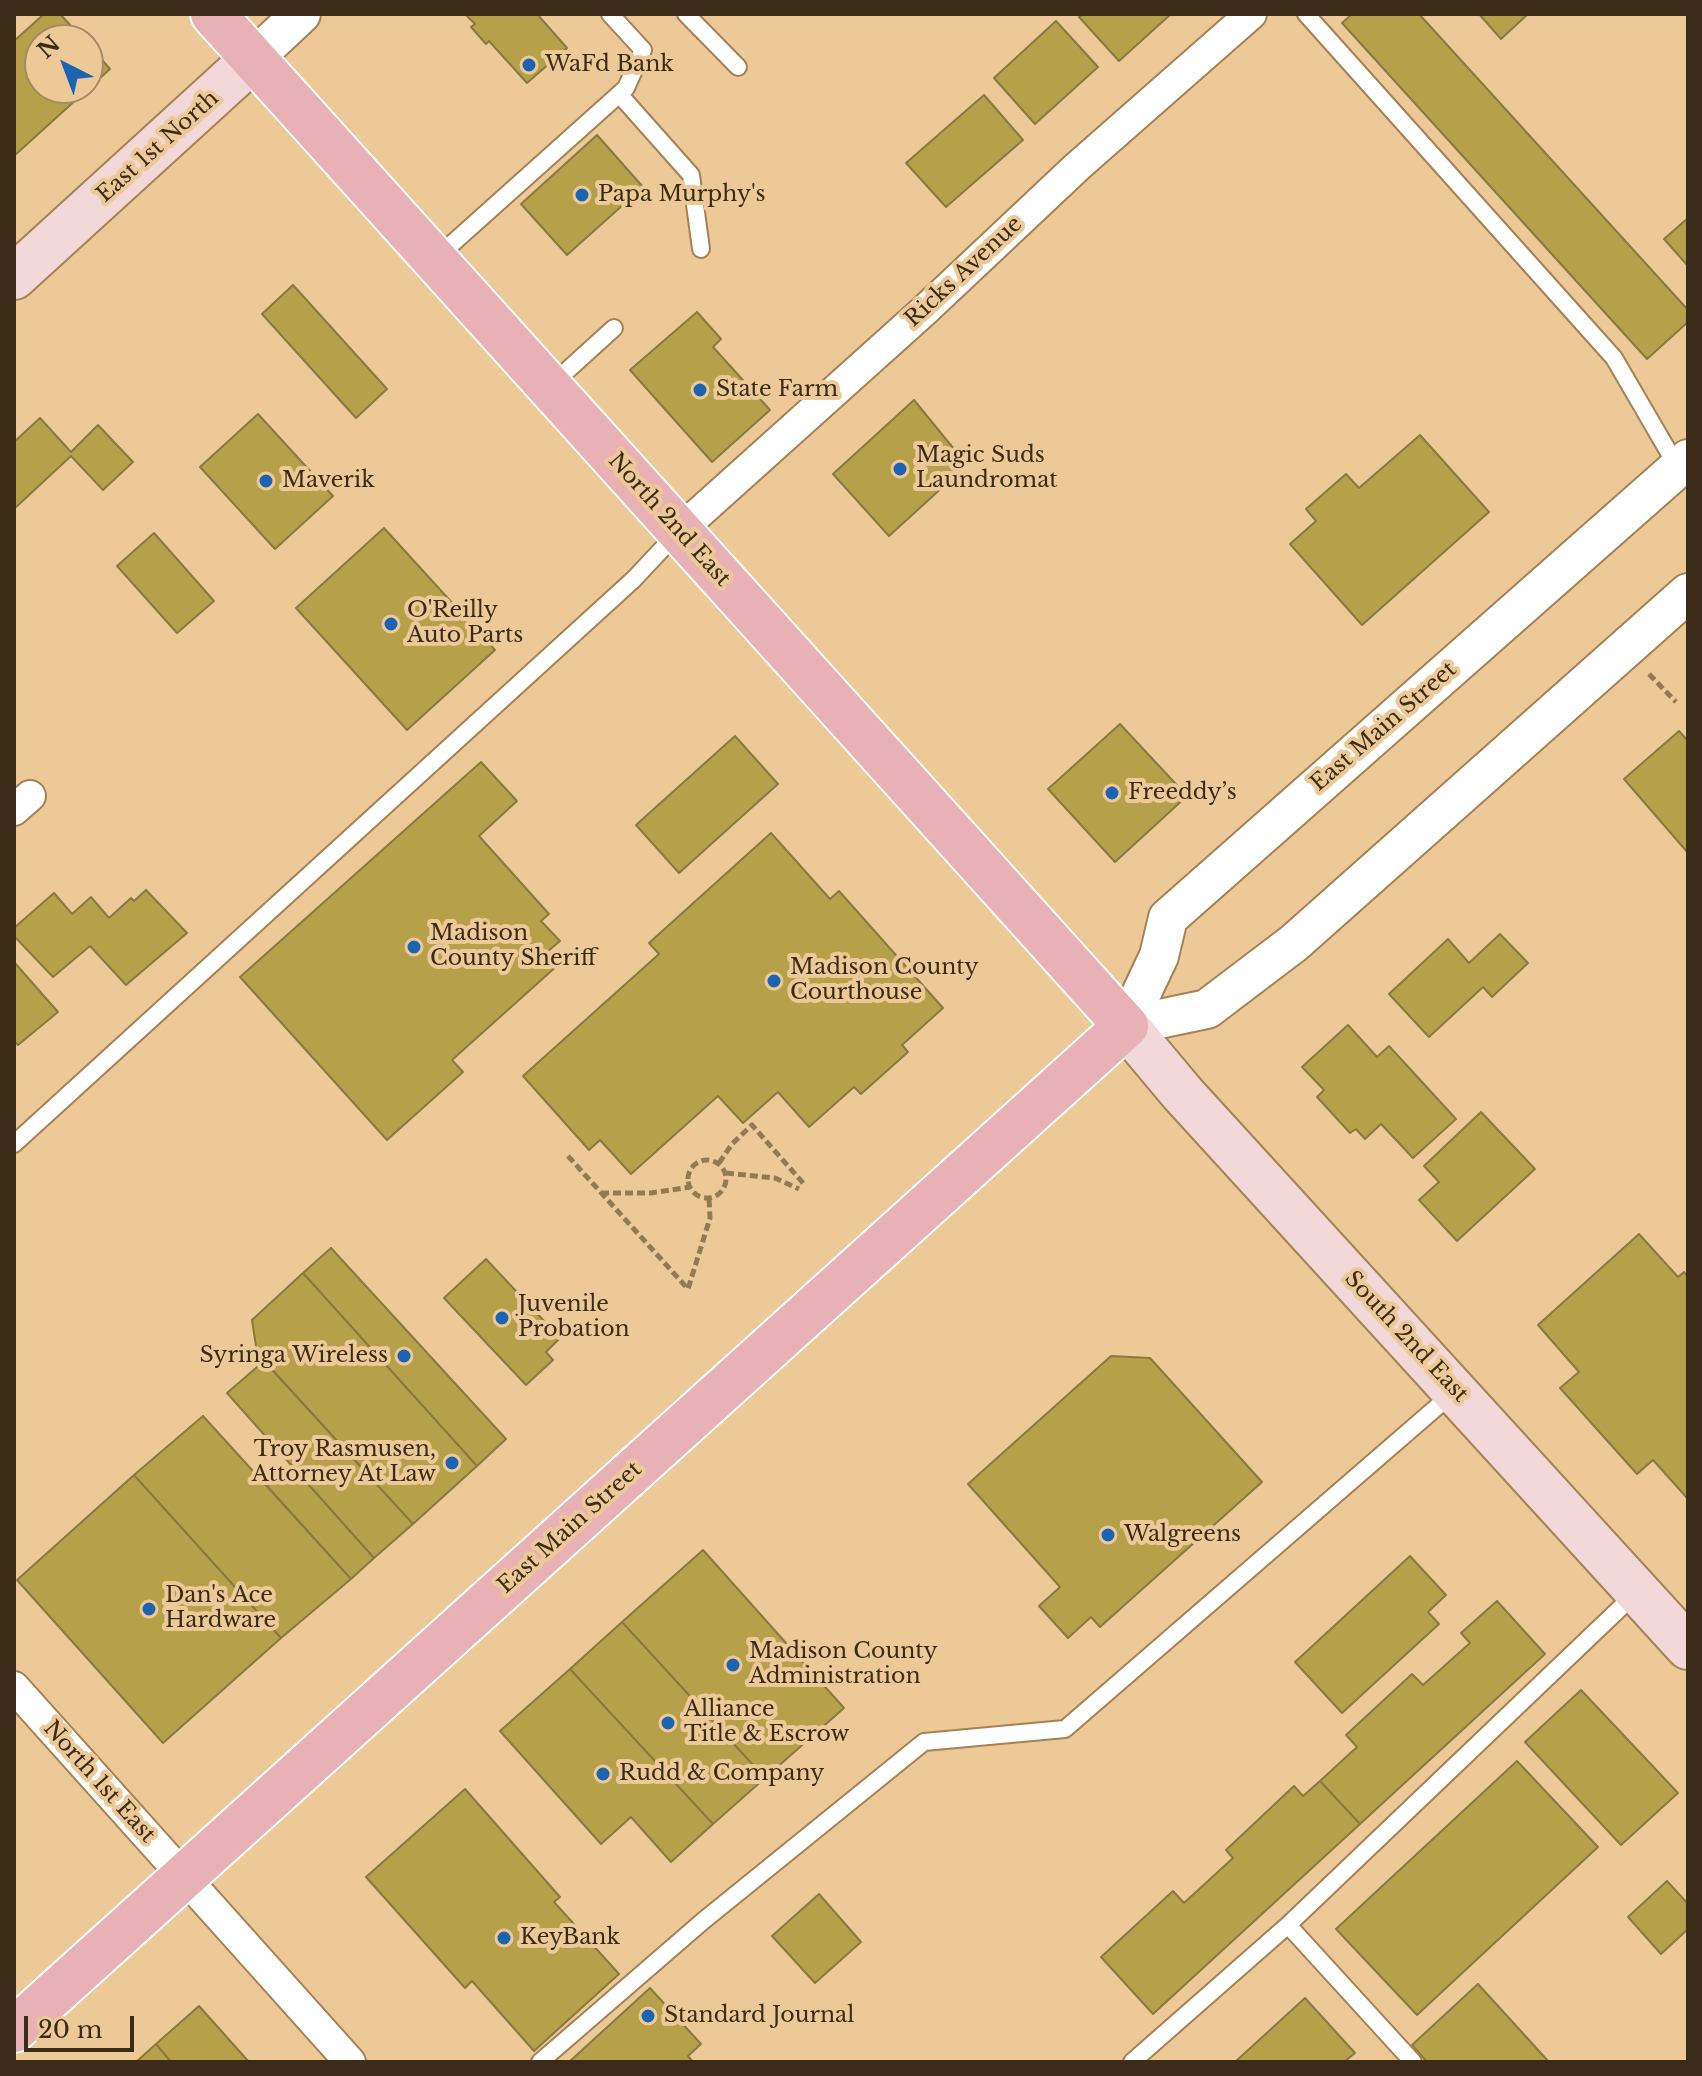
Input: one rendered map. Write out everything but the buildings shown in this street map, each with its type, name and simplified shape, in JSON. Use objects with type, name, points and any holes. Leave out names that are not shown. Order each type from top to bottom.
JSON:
[{"type":"main road","name":"North 2nd East","points":[[213,14],[1126,1026]]},
{"type":"main road","name":"East 1st North","points":[[14,277],[253,59]]},
{"type":"main road","name":"South 2nd East","points":[[1126,1026],[1183,1094],[1688,1647]]},
{"type":"main road","name":"East Main Street","points":[[14,2030],[1126,1026]]},
{"type":"street","name":"East 1st North","points":[[253,59],[301,14]]},
{"type":"street","name":"Ricks Avenue","points":[[679,531],[925,310],[1078,166],[1251,14]]},
{"type":"street","name":"East Main Street","points":[[1126,1026],[1159,956],[1168,918],[1685,469]]},
{"type":"street","points":[[1126,1026],[1207,1009],[1294,943],[1688,593]]},
{"type":"street","name":"North 1st East","points":[[14,1687],[350,2062]]},
{"type":"lane","points":[[434,259],[626,88],[643,50],[610,14]]},
{"type":"lane","points":[[686,14],[738,67]]},
{"type":"lane","points":[[1306,14],[1614,358],[1685,469]]},
{"type":"lane","points":[[619,94],[691,175],[701,249]]},
{"type":"lane","points":[[549,387],[614,328]]},
{"type":"lane","points":[[14,1144],[634,579],[679,531]]},
{"type":"lane","points":[[540,2062],[703,1921],[924,1742],[1065,1729],[1456,1391]]},
{"type":"lane","points":[[1132,2062],[1288,1925],[1638,1591]]},
{"type":"lane","points":[[1288,1925],[1413,2062]]},
{"type":"path","points":[[1648,673],[1676,702]]},
{"type":"path","points":[[719,1163],[732,1144],[752,1125],[801,1186],[775,1178],[726,1173]]},
{"type":"path","points":[[568,1156],[688,1289],[710,1218],[709,1198]]},
{"type":"path","points":[[707,1159],[719,1163],[726,1173],[723,1191],[709,1198],[699,1196],[690,1187],[689,1174],[696,1164],[707,1159]]},
{"type":"path","points":[[601,1193],[651,1193],[690,1187]]},
{"type":"place","name":"WaFd Bank","points":[[529,65]]},
{"type":"place","name":"Papa Murphy's","points":[[582,195]]},
{"type":"place","name":"State Farm","points":[[700,390]]},
{"type":"place","name":"Magic Suds Laundromat","points":[[900,469]]},
{"type":"place","name":"Maverik","points":[[266,481]]},
{"type":"place","name":"O'Reilly Auto Parts","points":[[391,624]]},
{"type":"place","name":"Freeddy’s","points":[[1112,793]]},
{"type":"place","name":"Madison County Sheriff","points":[[414,947]]},
{"type":"place","name":"Madison County Courthouse","points":[[774,981]]},
{"type":"place","name":"Juvenile Probation","points":[[502,1318]]},
{"type":"place","name":"Syringa Wireless","points":[[404,1356]]},
{"type":"place","name":"Troy Rasmusen, Attorney At Law","points":[[452,1463]]},
{"type":"place","name":"Walgreens","points":[[1108,1535]]},
{"type":"place","name":"Dan's Ace Hardware","points":[[149,1609]]},
{"type":"place","name":"Madison County Administration","points":[[733,1665]]},
{"type":"place","name":"Alliance Title & Escrow","points":[[668,1723]]},
{"type":"place","name":"Rudd & Company","points":[[603,1774]]},
{"type":"place","name":"KeyBank","points":[[504,1938]]},
{"type":"place","name":"Standard Journal","points":[[648,2016]]}]
